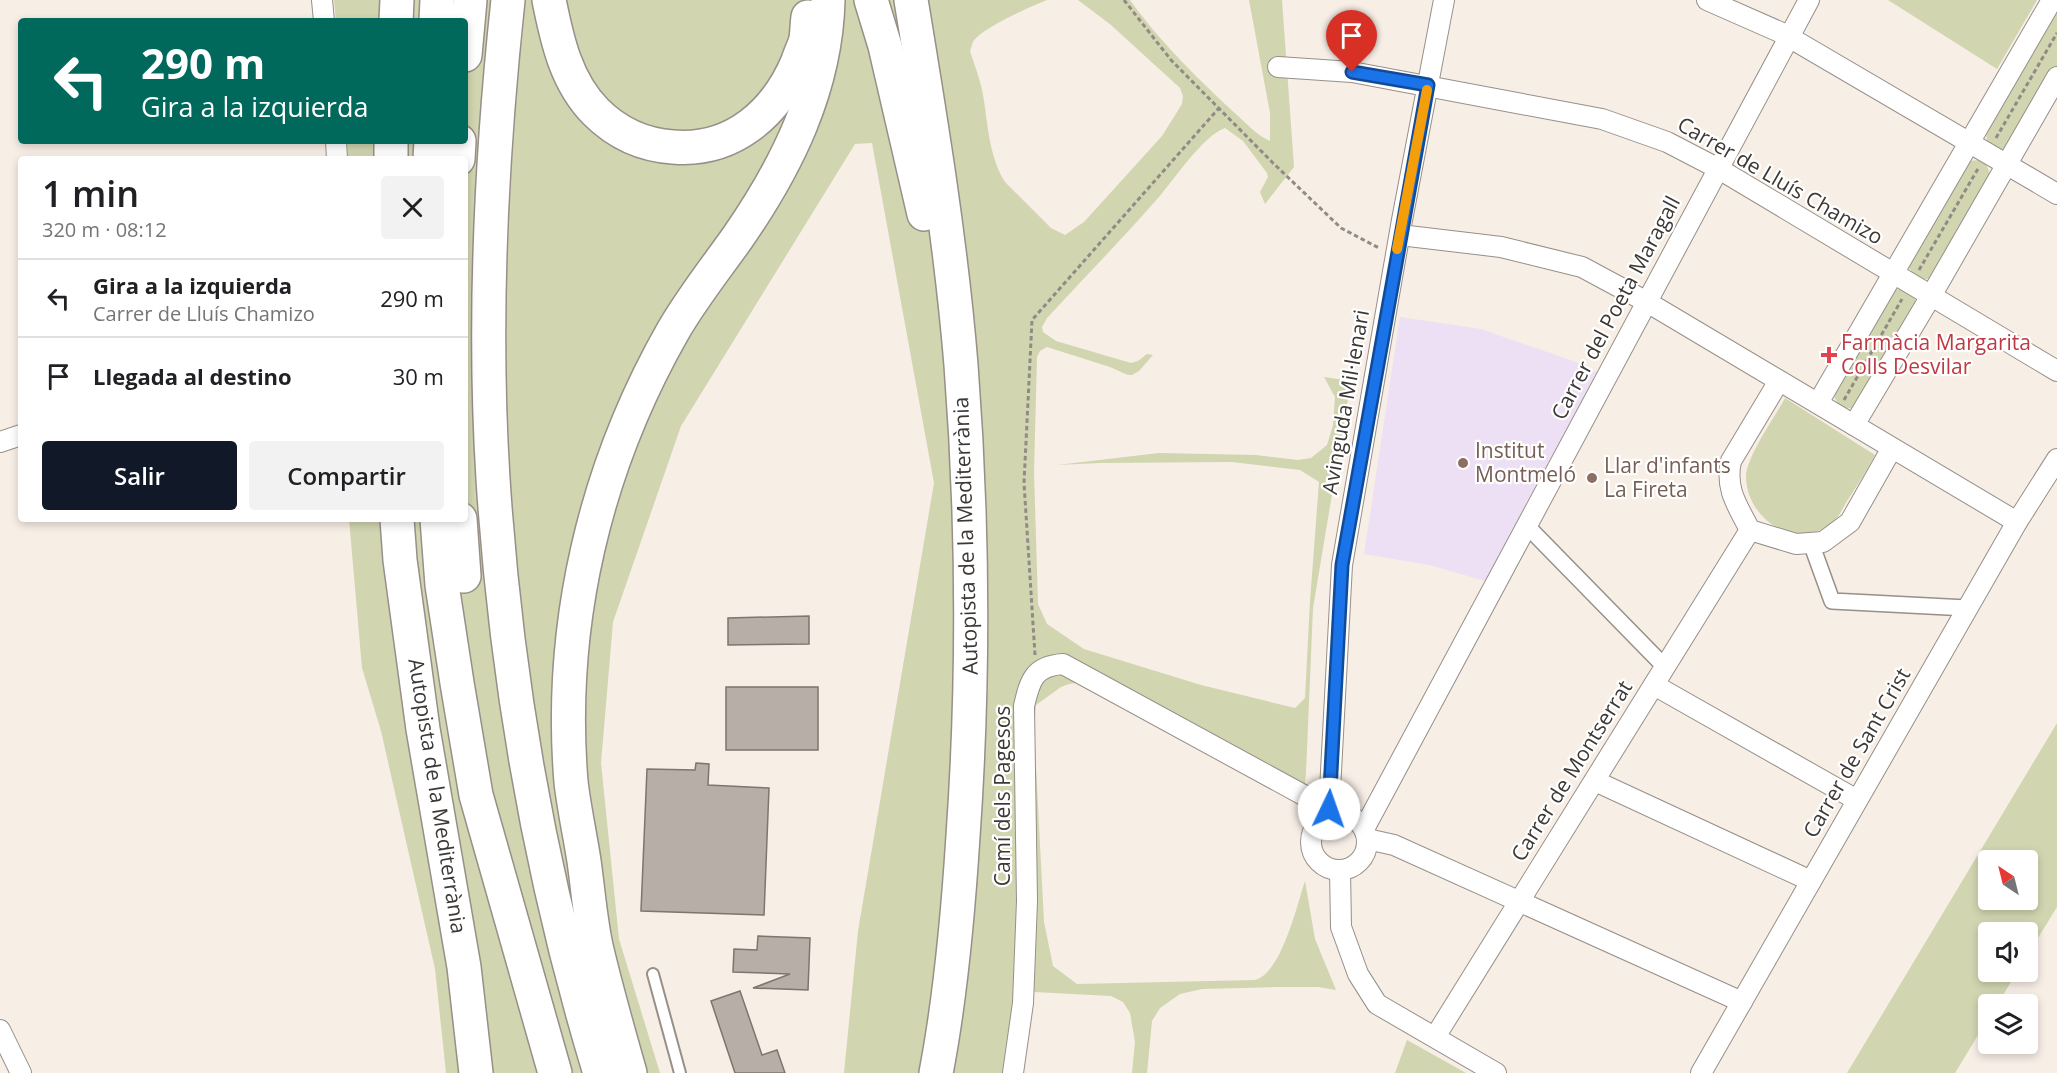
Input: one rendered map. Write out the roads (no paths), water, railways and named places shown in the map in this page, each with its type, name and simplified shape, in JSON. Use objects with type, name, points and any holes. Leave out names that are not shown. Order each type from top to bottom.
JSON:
[{"type":"highway","points":[[396,0],[396,18]]},
{"type":"highway","points":[[436,18],[437,0]]},
{"type":"highway","points":[[468,22],[470,0]]},
{"type":"highway","points":[[507,0],[495,151],[489,312],[493,477],[503,599],[515,694],[552,894],[600,1073]]},
{"type":"highway","points":[[549,0],[563,56],[577,86],[595,112],[616,129],[641,142],[688,148],[708,146],[724,140],[752,125],[772,105],[792,74],[806,40],[810,0]]},
{"type":"highway","points":[[630,1073],[596,943],[572,783],[569,722],[572,648],[581,575],[608,475],[627,424],[649,377],[674,330],[745,226],[794,142],[809,106],[820,70],[828,21],[828,0]]},
{"type":"highway","points":[[871,0],[885,46],[917,180],[931,250],[944,342],[950,413],[957,582],[970,747]]},
{"type":"highway","name":"Autopista de la Mediterrània","points":[[911,0],[932,124],[952,274],[961,366],[970,553],[970,747],[957,920],[936,1073]]},
{"type":"highway","name":"Autopista de la Mediterrània","points":[[397,522],[400,560],[423,729],[464,967],[476,1073]]},
{"type":"highway","points":[[437,522],[444,596],[476,795],[555,1073]]},
{"type":"highway","points":[[460,522],[475,679],[517,934]]},
{"type":"street","points":[[322,0],[324,18]]},
{"type":"street","name":"Avinguda Mil·lenari","points":[[1331,812],[1342,565],[1444,0]]},
{"type":"street","points":[[1707,0],[1788,38],[2057,194]]},
{"type":"street","name":"Carrer del Poeta Maragall","points":[[1365,834],[1809,0]]},
{"type":"street","points":[[1818,403],[2052,0]]},
{"type":"street","name":"Carrer de Lluís Chamizo","points":[[1278,67],[1352,72],[1428,85],[1602,119],[1667,142],[1719,169],[2057,371]]},
{"type":"street","points":[[1854,425],[2057,77]]},
{"type":"street","points":[[1400,235],[1501,248],[1582,267],[1647,302],[2017,522]]},
{"type":"street","points":[[1779,381],[1731,461],[1728,474],[1730,492],[1750,530],[1796,544],[1823,542],[1850,522],[1892,448]]},
{"type":"street","points":[[0,442],[18,436]]},
{"type":"street","name":"Carrer de Sant Crist","points":[[1701,1073],[1967,608],[2057,459]]},
{"type":"street","points":[[1527,526],[1665,667]]},
{"type":"street","name":"Carrer de Montserrat","points":[[1435,1037],[1750,530]]},
{"type":"street","points":[[1811,543],[1832,601],[1967,608]]},
{"type":"street","name":"Camí dels Pagesos","points":[[1013,1073],[1023,1004],[1027,901],[1024,706],[1029,684],[1039,671],[1050,665],[1063,664],[1331,812]]},
{"type":"street","points":[[1654,685],[1857,800]]},
{"type":"street","points":[[1594,780],[1811,881]]},
{"type":"street","points":[[1331,812],[1350,816],[1358,822],[1365,834],[1366,849],[1362,857],[1350,868],[1340,870],[1326,867],[1318,861],[1313,852],[1312,833],[1331,812]]},
{"type":"street","points":[[1365,834],[1742,1002]]},
{"type":"street","points":[[1340,870],[1341,927],[1358,974],[1377,1004],[1496,1073]]},
{"type":"street","points":[[0,1030],[21,1073]]},
{"type":"lane","points":[[653,974],[680,1073]]},
{"type":"place","name":"Farmàcia Margarita Colls Desvilar","points":[[1829,355]]},
{"type":"place","name":"Institut Montmeló","points":[[1463,463]]},
{"type":"place","name":"Llar d'infants La Fireta","points":[[1592,478]]}]
